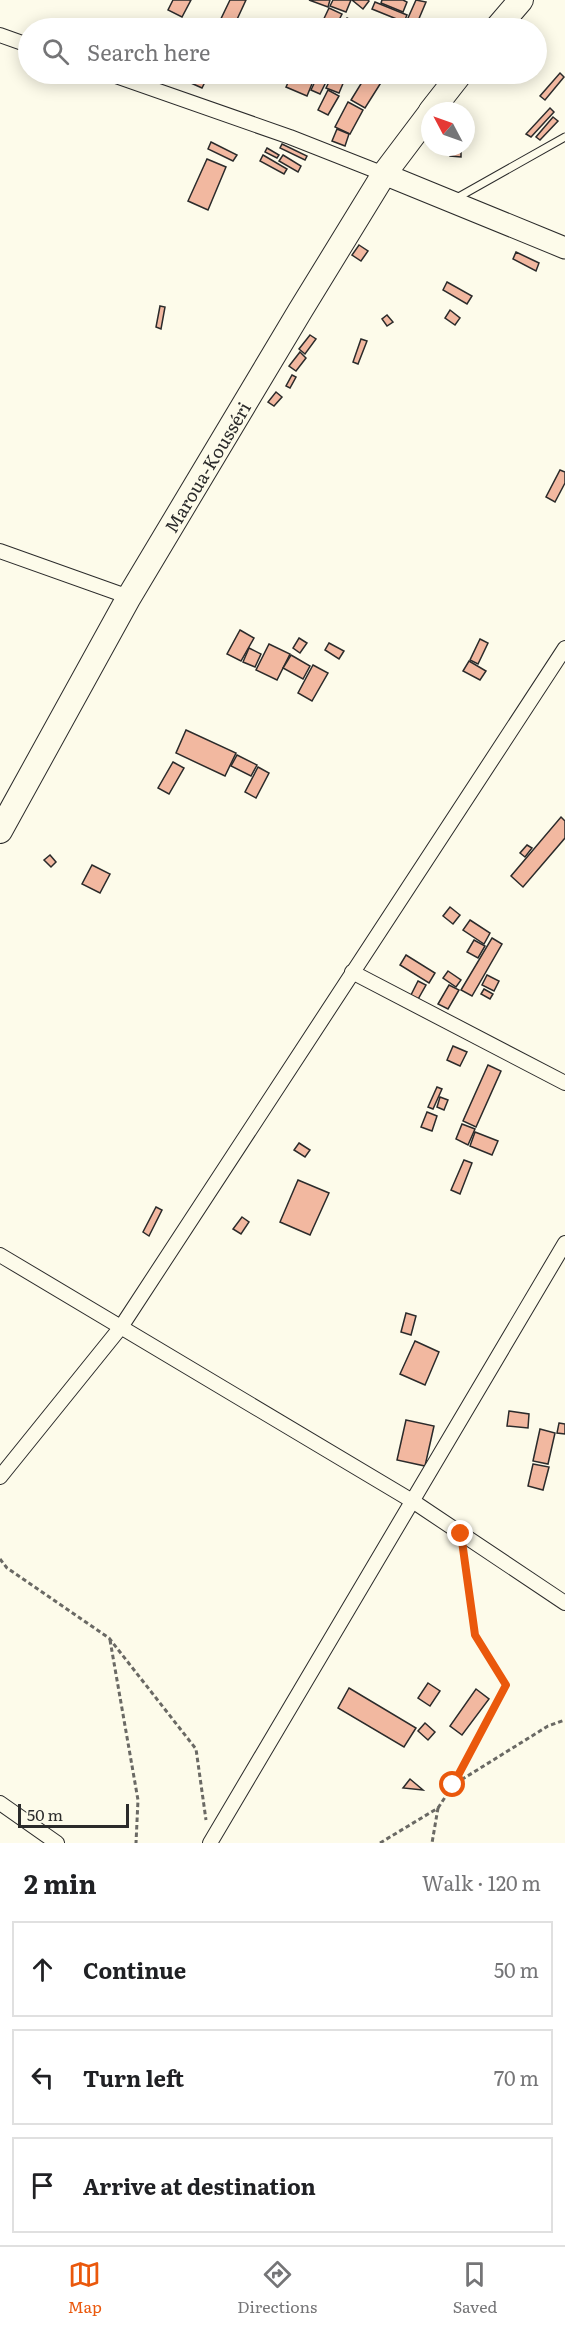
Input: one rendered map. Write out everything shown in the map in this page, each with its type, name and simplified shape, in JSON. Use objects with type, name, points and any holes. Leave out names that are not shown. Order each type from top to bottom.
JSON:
[{"type":"highway","points":[[505,18],[520,0]]},
{"type":"highway","name":"Maroua-Kousséri","points":[[438,102],[452,84]]},
{"type":"highway","name":"Maroua-Kousséri","points":[[0,831],[129,597],[384,174],[421,125]]},
{"type":"main road","points":[[384,174],[565,248]]},
{"type":"street","points":[[0,35],[18,41]]},
{"type":"street","points":[[139,84],[269,129],[384,174]]},
{"type":"street","points":[[0,551],[129,597]]},
{"type":"street","points":[[0,1477],[120,1327],[564,653]]},
{"type":"street","points":[[352,972],[565,1083]]},
{"type":"street","points":[[209,1837],[414,1502],[522,1313],[565,1243]]},
{"type":"street","points":[[0,1255],[414,1502],[565,1603]]},
{"type":"street","points":[[0,1803],[57,1843]]},
{"type":"lane","points":[[451,202],[565,137]]},
{"type":"path","points":[[432,1843],[438,1808],[453,1785],[506,1685],[475,1635],[461,1534]]},
{"type":"path","points":[[0,1560],[7,1568],[109,1638],[196,1749],[209,1837]]},
{"type":"path","points":[[109,1638],[138,1800],[136,1843]]},
{"type":"path","points":[[453,1785],[548,1726],[565,1720]]},
{"type":"path","points":[[380,1843],[438,1808]]},
{"type":"building","points":[[173,0],[191,0],[182,17],[168,10]]},
{"type":"building","points":[[230,0],[246,0],[238,18],[221,18]]},
{"type":"building","points":[[309,0],[330,0],[328,7]]},
{"type":"building","points":[[333,0],[351,0],[346,12],[330,6]]},
{"type":"building","points":[[352,0],[368,0],[369,1],[363,9]]},
{"type":"building","points":[[382,0],[407,2],[403,12],[381,3]]},
{"type":"building","points":[[416,0],[426,2],[419,18],[408,18]]},
{"type":"building","points":[[375,2],[407,15],[406,18],[394,18],[372,9]]},
{"type":"building","points":[[329,8],[342,14],[340,18],[324,18]]},
{"type":"building","points":[[560,73],[564,77],[545,100],[540,96]]},
{"type":"building","points":[[287,84],[312,84],[307,96],[286,87]]},
{"type":"building","points":[[314,84],[325,84],[320,94],[311,90]]},
{"type":"building","points":[[328,84],[343,84],[339,93],[326,88]]},
{"type":"building","points":[[361,84],[380,84],[365,108],[351,100]]},
{"type":"building","points":[[328,90],[339,96],[328,115],[318,110]]},
{"type":"building","points":[[348,102],[363,110],[350,134],[335,127]]},
{"type":"building","points":[[550,108],[554,112],[531,137],[526,134]]},
{"type":"building","points":[[553,117],[558,121],[540,140],[536,137]]},
{"type":"building","points":[[337,129],[349,134],[345,146],[332,141]]},
{"type":"building","points":[[211,142],[237,155],[233,161],[208,149]]},
{"type":"building","points":[[282,144],[307,156],[305,160],[280,148]]},
{"type":"building","points":[[267,148],[279,155],[277,158],[265,152]]},
{"type":"building","points":[[263,155],[287,169],[284,174],[260,161]]},
{"type":"building","points":[[283,155],[301,166],[298,172],[279,161]]},
{"type":"building","points":[[207,159],[226,167],[208,210],[188,201]]},
{"type":"building","points":[[359,245],[368,251],[361,261],[352,255]]},
{"type":"building","points":[[516,252],[539,263],[536,271],[513,259]]},
{"type":"building","points":[[447,282],[472,296],[467,304],[443,290]]},
{"type":"building","points":[[160,306],[165,307],[161,329],[156,327]]},
{"type":"building","points":[[450,310],[460,318],[455,325],[445,318]]},
{"type":"building","points":[[387,315],[393,322],[387,326],[382,319]]},
{"type":"building","points":[[310,335],[316,339],[305,354],[299,349]]},
{"type":"building","points":[[361,339],[367,341],[358,364],[353,362]]},
{"type":"building","points":[[300,352],[306,358],[296,371],[289,366]]},
{"type":"building","points":[[292,375],[296,377],[290,388],[286,386]]},
{"type":"building","points":[[276,392],[282,397],[274,406],[268,402]]},
{"type":"building","points":[[560,470],[565,472],[565,483],[555,502],[546,497]]},
{"type":"building","points":[[240,630],[254,638],[241,661],[227,654]]},
{"type":"building","points":[[299,638],[307,643],[300,653],[293,648]]},
{"type":"building","points":[[480,639],[488,643],[478,664],[470,660]]},
{"type":"building","points":[[329,643],[344,651],[339,659],[325,650]]},
{"type":"building","points":[[269,644],[290,654],[277,680],[256,670]]},
{"type":"building","points":[[249,648],[261,654],[255,667],[243,662]]},
{"type":"building","points":[[291,655],[310,666],[303,679],[283,668]]},
{"type":"building","points":[[469,661],[486,671],[480,680],[463,671]]},
{"type":"building","points":[[313,665],[328,673],[312,701],[298,693]]},
{"type":"building","points":[[186,730],[236,753],[225,776],[176,753]]},
{"type":"building","points":[[237,755],[257,765],[251,776],[231,766]]},
{"type":"building","points":[[173,762],[184,768],[169,794],[158,788]]},
{"type":"building","points":[[258,767],[269,773],[256,798],[245,792]]},
{"type":"building","points":[[561,817],[565,821],[565,838],[523,887],[511,876]]},
{"type":"building","points":[[527,845],[532,848],[525,857],[520,853]]},
{"type":"building","points":[[50,855],[56,862],[51,867],[44,860]]},
{"type":"building","points":[[92,865],[110,874],[100,893],[82,884]]},
{"type":"building","points":[[450,907],[460,915],[453,924],[443,916]]},
{"type":"building","points":[[470,920],[490,933],[484,944],[463,930]]},
{"type":"building","points":[[492,938],[502,944],[472,996],[461,990]]},
{"type":"building","points":[[474,940],[485,946],[478,958],[467,952]]},
{"type":"building","points":[[406,955],[435,973],[429,983],[400,965]]},
{"type":"building","points":[[448,971],[461,980],[456,987],[443,978]]},
{"type":"building","points":[[487,975],[499,981],[494,991],[482,985]]},
{"type":"building","points":[[418,981],[426,985],[417,1001],[410,997]]},
{"type":"building","points":[[449,985],[459,990],[448,1009],[438,1004]]},
{"type":"building","points":[[484,989],[493,994],[490,999],[481,994]]},
{"type":"building","points":[[453,1046],[467,1052],[460,1066],[447,1060]]},
{"type":"building","points":[[488,1065],[501,1071],[476,1127],[463,1121]]},
{"type":"building","points":[[437,1087],[442,1089],[433,1109],[428,1107]]},
{"type":"building","points":[[440,1097],[448,1100],[444,1110],[437,1107]]},
{"type":"building","points":[[427,1112],[437,1116],[432,1131],[421,1127]]},
{"type":"building","points":[[462,1124],[475,1129],[468,1145],[456,1139]]},
{"type":"building","points":[[475,1132],[498,1141],[492,1155],[470,1146]]},
{"type":"building","points":[[299,1143],[310,1150],[305,1157],[294,1150]]},
{"type":"building","points":[[464,1160],[472,1163],[460,1194],[451,1190]]},
{"type":"building","points":[[298,1180],[329,1193],[310,1235],[280,1222]]},
{"type":"building","points":[[156,1207],[162,1210],[149,1236],[143,1232]]},
{"type":"building","points":[[242,1217],[249,1222],[241,1234],[233,1229]]},
{"type":"building","points":[[406,1313],[416,1316],[411,1335],[401,1332]]},
{"type":"building","points":[[415,1341],[439,1352],[425,1385],[400,1374]]},
{"type":"building","points":[[509,1411],[529,1414],[528,1428],[507,1426]]},
{"type":"building","points":[[406,1420],[434,1426],[425,1466],[397,1460]]},
{"type":"building","points":[[559,1423],[565,1424],[565,1434],[557,1433]]},
{"type":"building","points":[[540,1429],[555,1433],[548,1464],[533,1461]]},
{"type":"building","points":[[533,1464],[549,1467],[543,1490],[528,1486]]},
{"type":"building","points":[[428,1683],[440,1691],[430,1706],[418,1698]]},
{"type":"building","points":[[349,1688],[416,1728],[404,1747],[338,1708]]},
{"type":"building","points":[[476,1689],[489,1699],[462,1735],[450,1726]]},
{"type":"building","points":[[425,1723],[435,1732],[428,1740],[418,1731]]},
{"type":"building","points":[[410,1779],[423,1790],[403,1788]]},
{"type":"route","points":[[453,1785],[506,1685],[475,1635],[461,1534]]}]
